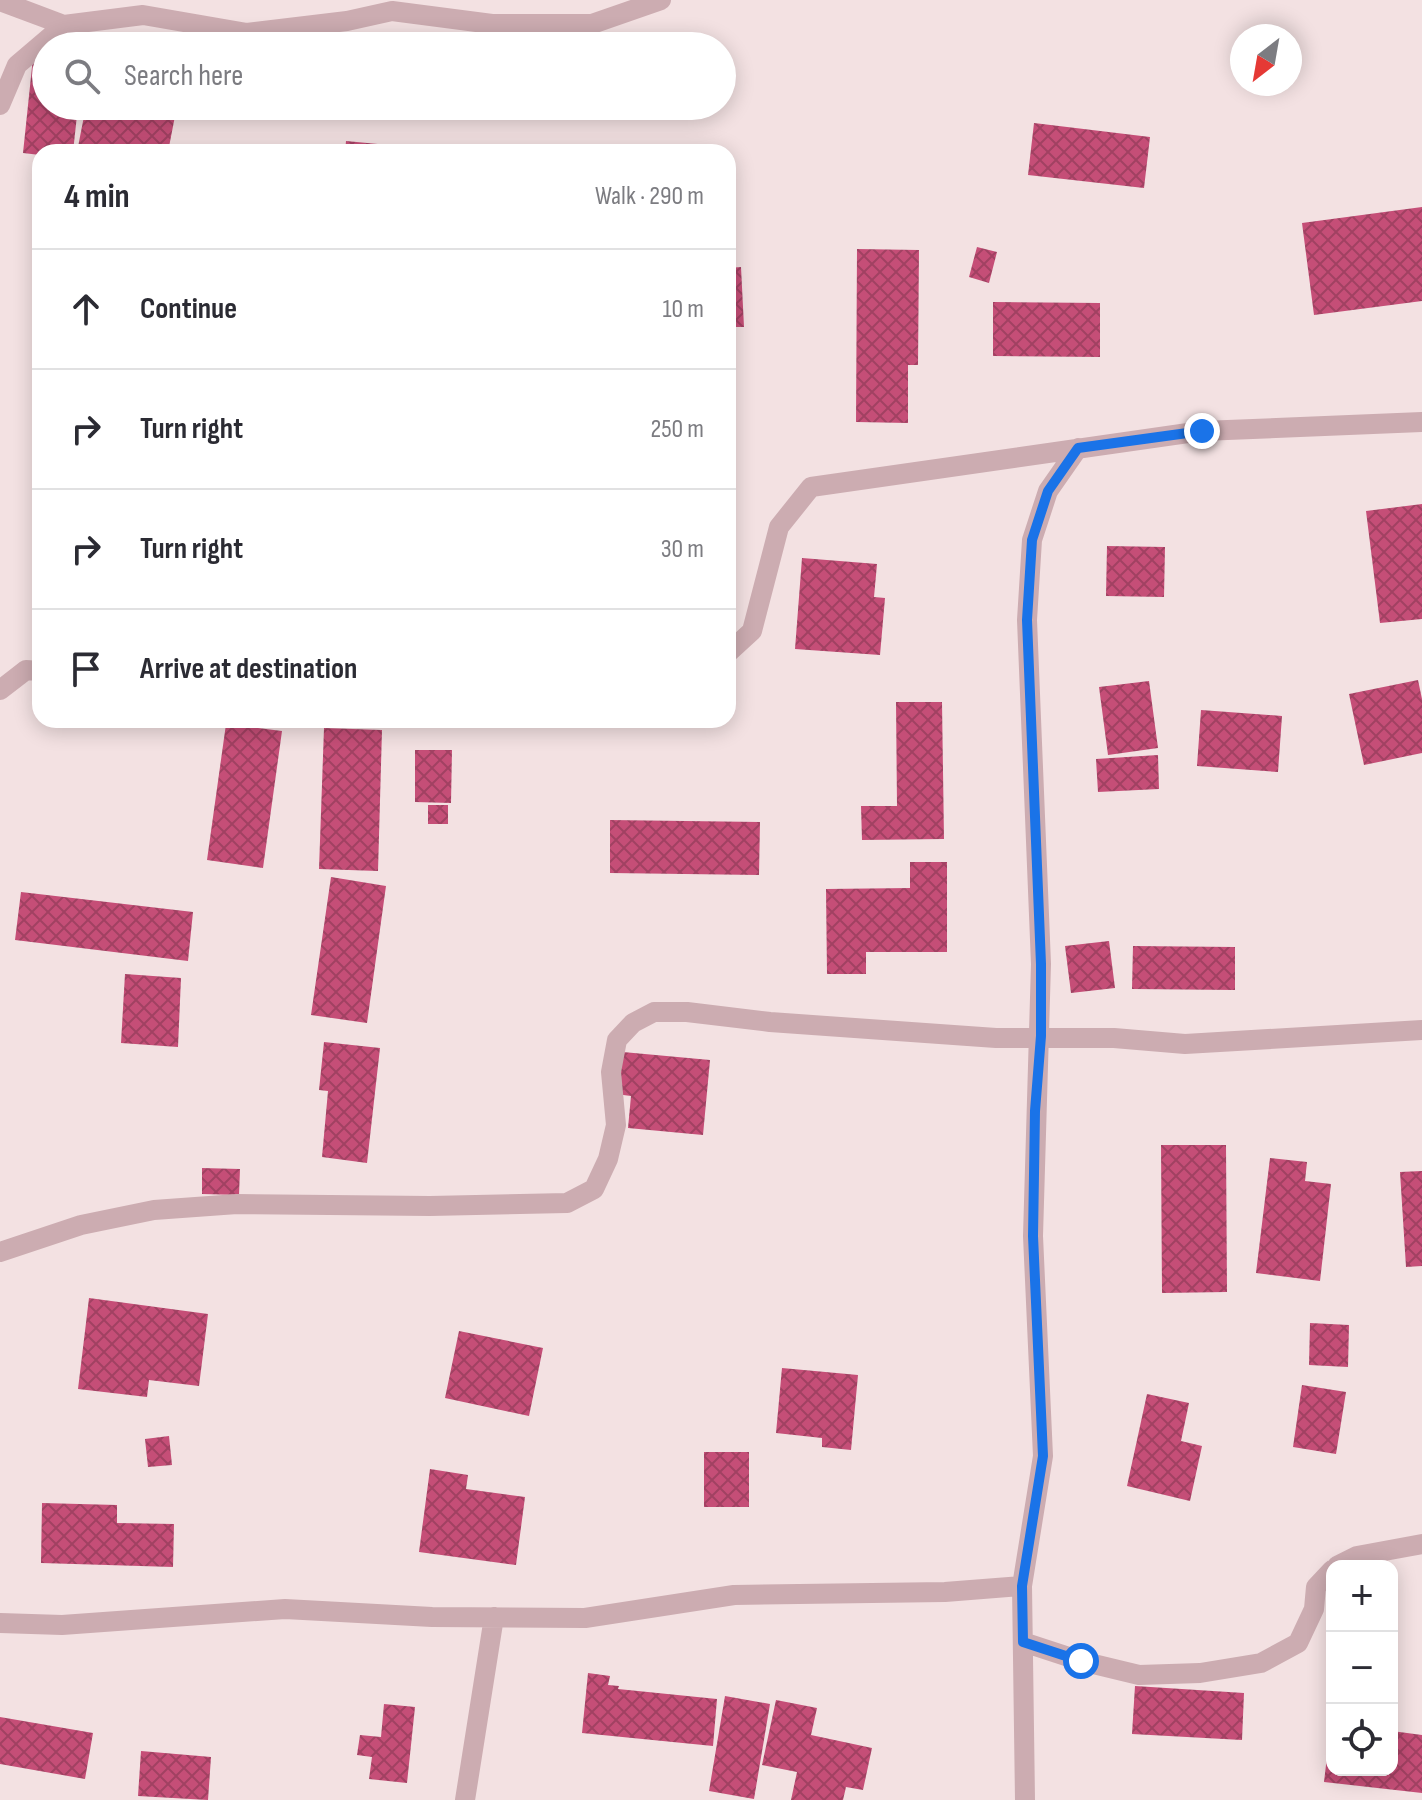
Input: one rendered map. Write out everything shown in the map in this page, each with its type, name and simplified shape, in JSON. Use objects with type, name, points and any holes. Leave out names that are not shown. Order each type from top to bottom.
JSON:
[{"type":"street","points":[[255,32],[347,21],[392,11],[492,24],[592,24],[661,0]]},
{"type":"street","points":[[0,1],[64,25],[143,15],[241,32]]},
{"type":"street","points":[[56,32],[64,25]]},
{"type":"street","points":[[0,105],[17,65],[32,52]]},
{"type":"street","points":[[736,646],[752,631],[779,527],[811,487],[1202,431],[1422,422]]},
{"type":"street","points":[[1025,1800],[1022,1586],[1043,1456],[1033,1236],[1041,964],[1028,604],[1032,540],[1048,491],[1078,448]]},
{"type":"street","points":[[0,690],[26,670],[32,670]]},
{"type":"street","points":[[0,1252],[81,1225],[154,1210],[237,1204],[430,1206],[567,1203],[594,1189],[608,1159],[616,1125],[611,1072],[617,1040],[633,1023],[654,1012],[687,1012],[770,1022],[996,1038],[1041,1036],[1185,1044],[1422,1030]]},
{"type":"street","points":[[1349,1560],[1422,1544]]},
{"type":"street","points":[[1023,1642],[1081,1661],[1139,1675],[1200,1673],[1261,1663],[1298,1643],[1314,1609],[1316,1587],[1326,1576]]},
{"type":"street","points":[[0,1623],[62,1625],[285,1609],[432,1617],[585,1618],[734,1595],[945,1592],[1022,1586]]},
{"type":"street","points":[[465,1800],[494,1617]]},
{"type":"building","points":[[32,67],[32,120],[76,120],[74,144],[32,144],[32,154],[23,153]]},
{"type":"building","points":[[83,120],[174,120],[170,144],[79,144]]},
{"type":"building","points":[[1034,123],[1150,137],[1144,188],[1028,175]]},
{"type":"building","points":[[346,141],[378,144],[346,144]]},
{"type":"building","points":[[1422,207],[1422,301],[1314,315],[1302,223]]},
{"type":"building","points":[[977,247],[997,252],[989,283],[969,277]]},
{"type":"building","points":[[857,249],[919,250],[918,365],[908,365],[908,423],[856,422]]},
{"type":"building","points":[[736,267],[741,267],[744,327],[736,327]]},
{"type":"building","points":[[993,302],[1100,303],[1100,357],[993,356]]},
{"type":"building","points":[[1422,504],[1422,619],[1380,623],[1366,511]]},
{"type":"building","points":[[1107,546],[1165,547],[1164,597],[1106,596]]},
{"type":"building","points":[[802,558],[877,564],[874,597],[885,598],[880,655],[795,649]]},
{"type":"building","points":[[1418,680],[1422,699],[1422,753],[1364,765],[1349,694]]},
{"type":"building","points":[[1149,681],[1158,748],[1108,755],[1099,687]]},
{"type":"building","points":[[896,702],[942,702],[944,839],[862,840],[861,806],[897,806]]},
{"type":"building","points":[[1201,710],[1282,716],[1278,772],[1197,766]]},
{"type":"building","points":[[225,728],[282,731],[263,868],[207,860]]},
{"type":"building","points":[[324,728],[382,730],[378,871],[319,869]]},
{"type":"building","points":[[415,750],[452,750],[451,803],[415,802]]},
{"type":"building","points":[[1158,755],[1159,789],[1098,792],[1096,759]]},
{"type":"building","points":[[428,805],[448,805],[448,824],[428,824]]},
{"type":"building","points":[[610,820],[760,822],[759,875],[610,873]]},
{"type":"building","points":[[910,862],[947,862],[947,952],[866,952],[866,974],[827,974],[826,889],[910,888]]},
{"type":"building","points":[[331,877],[386,886],[367,1023],[311,1015]]},
{"type":"building","points":[[21,892],[193,912],[188,961],[15,940]]},
{"type":"building","points":[[1109,941],[1115,988],[1071,993],[1065,946]]},
{"type":"building","points":[[1133,946],[1235,947],[1235,990],[1132,989]]},
{"type":"building","points":[[125,974],[181,978],[178,1047],[121,1043]]},
{"type":"building","points":[[324,1042],[380,1048],[367,1163],[322,1157],[328,1091],[319,1090]]},
{"type":"building","points":[[612,1051],[710,1060],[703,1135],[628,1128],[631,1096],[608,1093]]},
{"type":"building","points":[[1161,1145],[1226,1145],[1227,1292],[1162,1293]]},
{"type":"building","points":[[1270,1158],[1307,1162],[1305,1181],[1331,1184],[1320,1281],[1256,1273]]},
{"type":"building","points":[[202,1168],[240,1169],[239,1195],[202,1194]]},
{"type":"building","points":[[1422,1171],[1422,1266],[1406,1267],[1400,1172]]},
{"type":"building","points":[[89,1298],[208,1314],[199,1386],[149,1380],[147,1397],[78,1389]]},
{"type":"building","points":[[1310,1323],[1349,1325],[1348,1367],[1309,1365]]},
{"type":"building","points":[[459,1331],[543,1348],[529,1416],[445,1398]]},
{"type":"building","points":[[782,1368],[858,1375],[851,1450],[822,1447],[822,1438],[776,1433]]},
{"type":"building","points":[[1302,1385],[1346,1392],[1336,1454],[1293,1447]]},
{"type":"building","points":[[1147,1394],[1189,1403],[1181,1441],[1202,1446],[1190,1501],[1127,1486]]},
{"type":"building","points":[[169,1436],[172,1465],[148,1467],[145,1439]]},
{"type":"building","points":[[704,1452],[749,1452],[749,1507],[704,1507]]},
{"type":"building","points":[[430,1469],[468,1475],[466,1489],[525,1497],[516,1565],[419,1552]]},
{"type":"building","points":[[42,1503],[117,1505],[117,1523],[174,1524],[173,1567],[41,1563]]},
{"type":"building","points":[[588,1673],[610,1676],[608,1685],[619,1686],[618,1689],[717,1699],[713,1746],[582,1733]]},
{"type":"building","points":[[1135,1686],[1244,1693],[1242,1740],[1132,1734]]},
{"type":"building","points":[[725,1696],[770,1704],[754,1799],[709,1791]]},
{"type":"building","points":[[776,1700],[817,1708],[811,1735],[872,1748],[863,1790],[846,1787],[843,1800],[791,1800],[797,1772],[762,1765]]},
{"type":"building","points":[[384,1704],[415,1707],[407,1783],[369,1779],[372,1757],[357,1755],[360,1735],[381,1737]]},
{"type":"building","points":[[0,1717],[93,1733],[85,1779],[0,1764]]},
{"type":"building","points":[[1398,1732],[1422,1735],[1422,1793],[1324,1782],[1326,1765],[1326,1776],[1398,1776]]},
{"type":"building","points":[[141,1751],[211,1757],[208,1800],[138,1796]]},
{"type":"route","points":[[1081,1661],[1023,1642],[1022,1586],[1043,1456],[1033,1236],[1041,964],[1027,620],[1032,540],[1048,491],[1078,448],[1202,431]]}]
